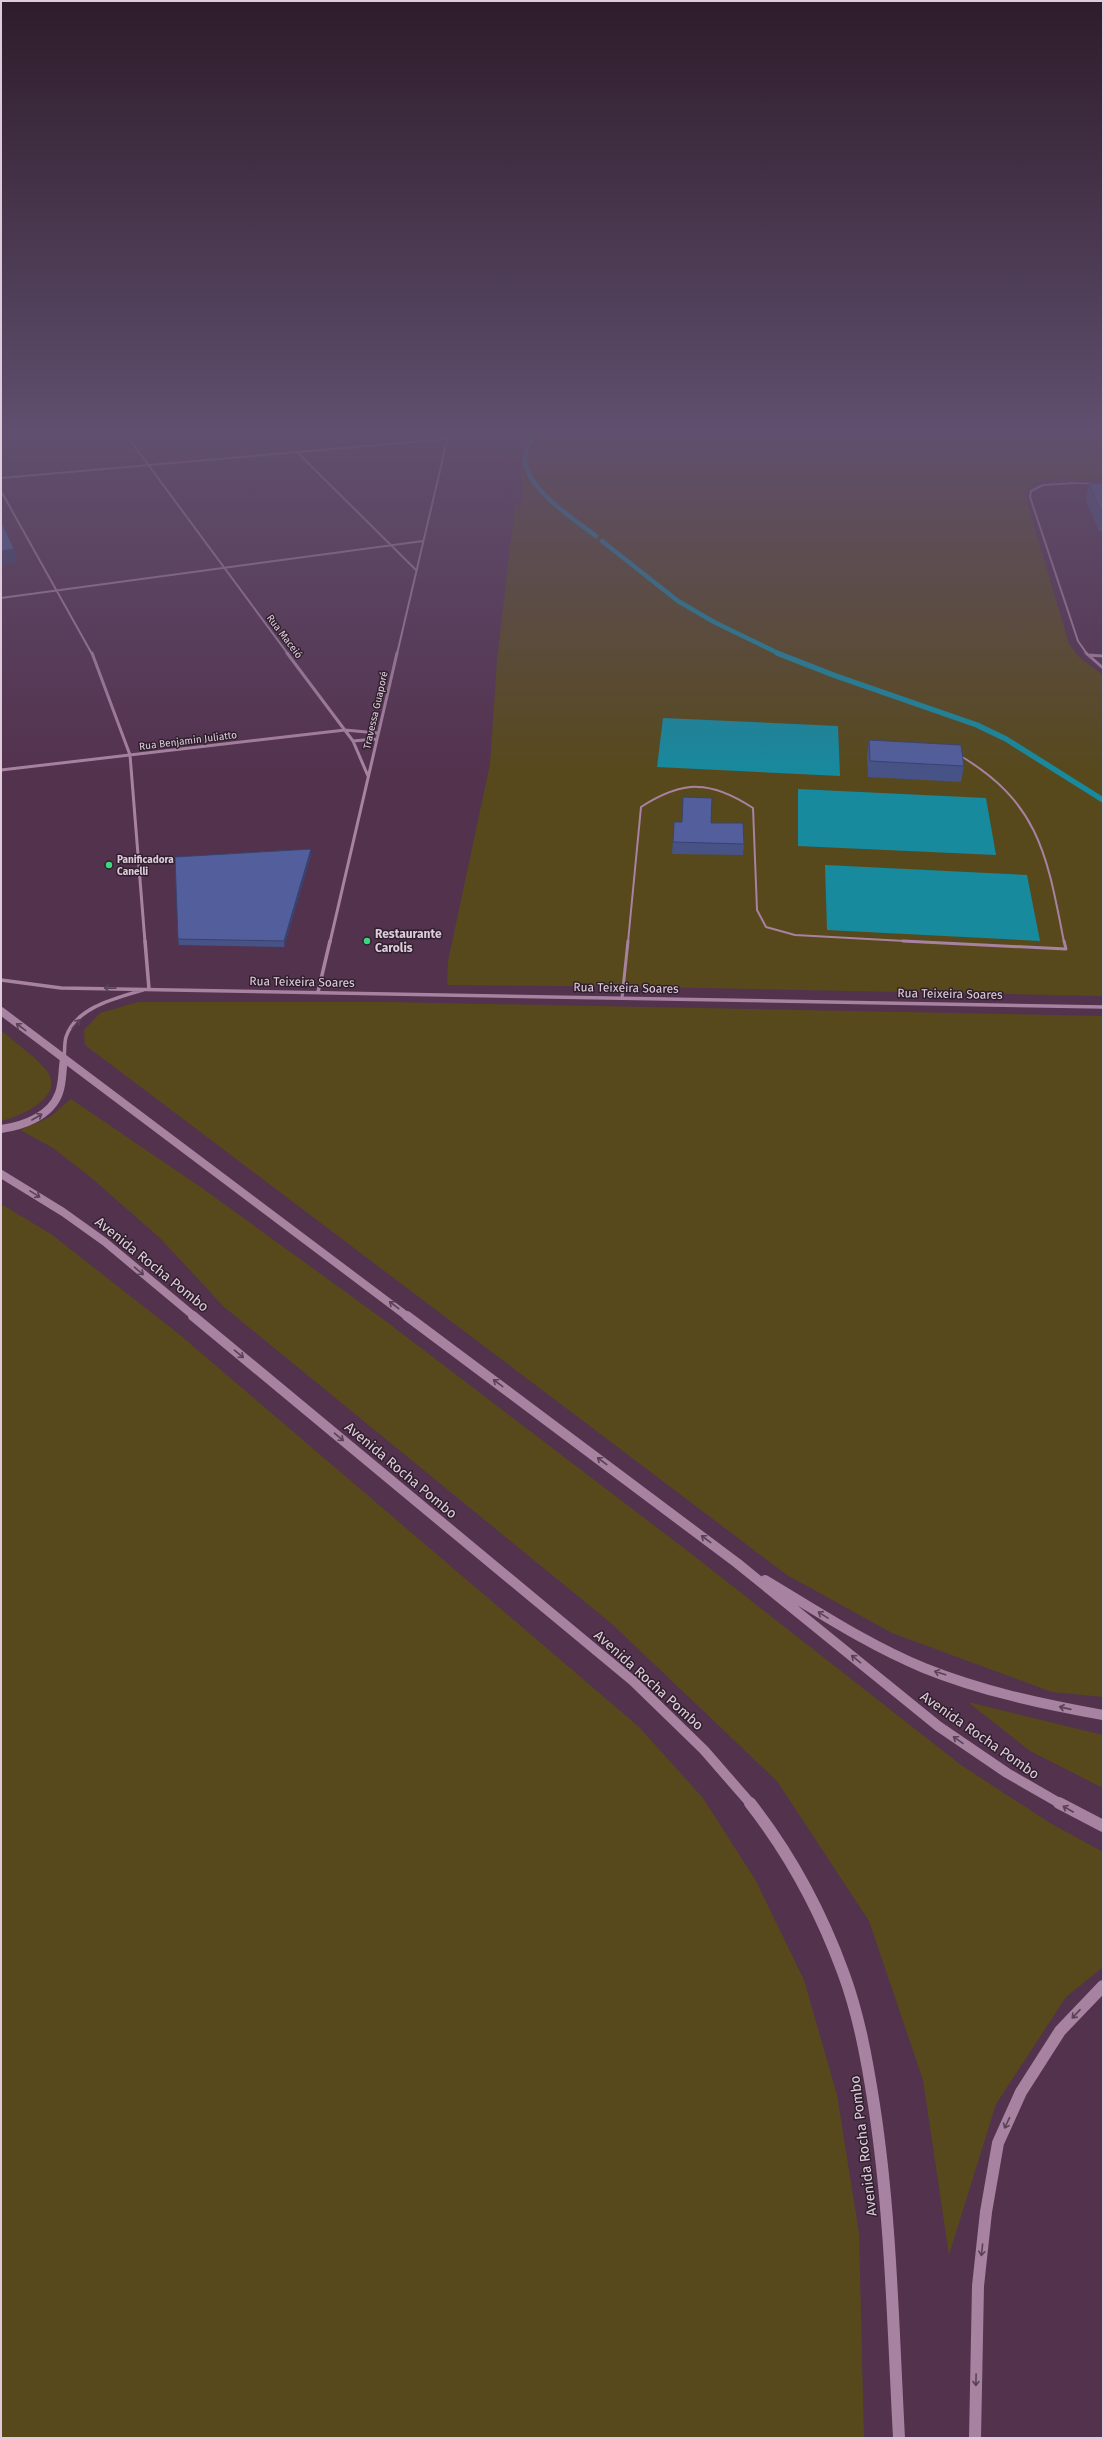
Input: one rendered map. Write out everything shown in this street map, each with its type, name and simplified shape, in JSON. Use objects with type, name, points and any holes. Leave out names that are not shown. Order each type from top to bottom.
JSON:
[{"type":"main road","name":"Avenida Rocha Pombo","points":[[1,1011],[738,1562],[938,1726],[1006,1774],[1084,1818],[1103,1826]]},
{"type":"main road","points":[[1,1130],[24,1123],[50,1108],[58,1097],[64,1059]]},
{"type":"main road","name":"Avenida Rocha Pombo","points":[[1,1174],[63,1212],[105,1242],[633,1681],[685,1729],[725,1772],[767,1826],[804,1887],[836,1953],[860,2031],[874,2095],[884,2185],[899,2438]]},
{"type":"main road","name":"Avenida Rocha Pombo","points":[[738,1562],[845,1629],[924,1668],[995,1691],[1103,1715]]},
{"type":"main road","points":[[975,2438],[978,2286],[986,2212],[998,2143],[1021,2092],[1060,2031],[1103,1986]]},
{"type":"street","points":[[32,546],[100,672],[130,755],[149,989]]},
{"type":"street","name":"Rua Maceió","points":[[208,546],[353,740],[368,777]]},
{"type":"street","points":[[1,598],[392,546],[416,570]]},
{"type":"street","name":"Travessa Guaporé","points":[[318,992],[377,733],[422,546]]},
{"type":"street","points":[[1046,546],[1078,640],[1088,655],[1103,668]]},
{"type":"street","points":[[1088,655],[1103,656]]},
{"type":"street","name":"Rua Benjamin Juliatto","points":[[1,770],[345,730],[377,733]]},
{"type":"street","points":[[353,740],[366,741],[376,739]]},
{"type":"street","name":"Rua Teixeira Soares","points":[[1,980],[61,988],[1103,1007]]},
{"type":"street","name":"Rua Teixeira Soares","points":[[64,1059],[66,1036],[77,1021],[97,1005],[116,997],[149,989]]},
{"type":"lane","points":[[622,998],[641,807],[663,793],[696,786],[732,794],[754,808],[757,910],[766,927],[795,935],[1066,949],[1047,857],[1031,825],[1007,790],[982,769],[954,752]]},
{"type":"shaded area","points":[[510,546],[1040,546],[1069,644],[1079,657],[1103,675],[1103,996],[654,987],[447,985],[448,961],[490,764],[497,660]]},
{"type":"shaded area","points":[[138,1002],[387,1002],[1103,1016],[1103,1697],[1052,1692],[892,1633],[787,1575],[85,1045],[84,1030],[100,1013]]},
{"type":"shaded area","points":[[1,1030],[42,1065],[47,1071],[51,1080],[50,1089],[46,1097],[38,1104],[18,1115],[1,1121]]},
{"type":"shaded area","points":[[71,1099],[202,1188],[387,1322],[689,1552],[961,1765],[1050,1823],[1103,1852],[1103,1967],[1066,1997],[996,2104],[949,2255],[923,2080],[869,1921],[777,1781],[612,1624],[224,1307],[161,1239],[94,1180],[53,1148],[20,1130],[50,1117]]},
{"type":"shaded area","points":[[1,1204],[51,1234],[180,1335],[639,1727],[703,1798],[756,1881],[804,1980],[837,2095],[859,2233],[864,2438],[1,2438]]},
{"type":"shaded area","points":[[968,1702],[1103,1735],[1103,1788],[1030,1751]]},
{"type":"water","points":[[663,718],[838,726],[840,776],[657,767]]},
{"type":"water","points":[[798,789],[986,798],[996,855],[798,846]]},
{"type":"water","points":[[825,865],[1027,875],[1040,941],[827,930]]},
{"type":"building","points":[[1,546],[13,546],[14,549],[1,551]]},
{"type":"building","points":[[869,740],[961,745],[964,766],[870,761]]},
{"type":"building","points":[[683,797],[712,798],[711,823],[743,823],[744,844],[673,842],[674,822],[682,822]]},
{"type":"building","points":[[311,849],[284,941],[178,939],[175,857]]},
{"type":"waterway","points":[[608,546],[678,601],[714,622],[780,654]]},
{"type":"waterway","points":[[777,653],[836,676],[977,725],[1006,739],[1103,800]]},
{"type":"place","name":"Panificadora Canelli","points":[[109,865]]},
{"type":"place","name":"Restaurante Carolis","points":[[367,941]]}]
